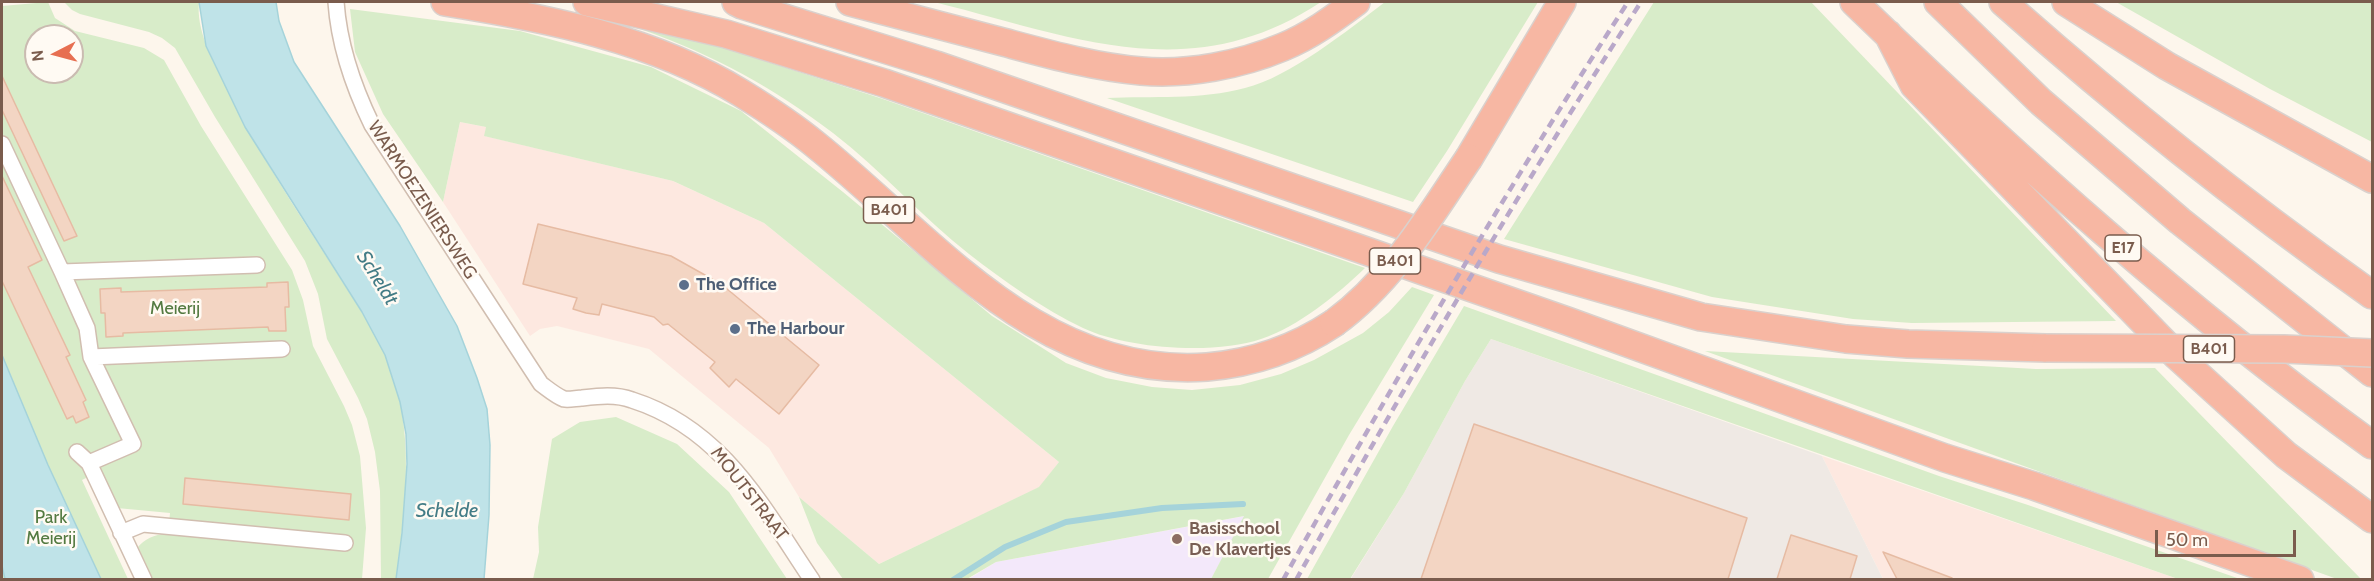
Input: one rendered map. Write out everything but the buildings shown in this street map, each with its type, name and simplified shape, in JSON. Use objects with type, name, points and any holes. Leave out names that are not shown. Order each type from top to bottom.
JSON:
[{"type":"highway","name":"B401","points":[[445,2],[529,16],[579,29],[665,56],[711,75],[816,144],[976,286],[1046,330],[1081,347],[1117,359],[1172,368],[1221,366],[1274,354],[1309,340],[1359,302],[1402,257],[1469,158],[1562,2]]},
{"type":"highway","name":"B401","points":[[587,2],[726,34],[884,83],[1555,317],[1945,458],[2045,490],[2300,579]]},
{"type":"highway","name":"B401","points":[[736,2],[936,65],[1499,259],[1701,317],[1846,339],[1908,344],[2373,353]]},
{"type":"highway","points":[[850,2],[1040,52],[1093,64],[1142,71],[1191,70],[1243,60],[1283,47],[1317,30],[1356,2]]},
{"type":"highway","name":"E17","points":[[1854,2],[2032,169],[2194,310],[2310,400],[2373,445]]},
{"type":"highway","points":[[1938,2],[2041,102],[2249,277],[2373,373]]},
{"type":"highway","points":[[2003,2],[2067,59],[2218,183],[2373,296]]},
{"type":"highway","points":[[2066,2],[2167,66],[2373,179]]},
{"type":"highway","points":[[1888,34],[1914,85],[2177,356],[2286,455],[2373,519]]},
{"type":"street","name":"WARMOEZENIERSWEG","points":[[336,2],[346,60],[357,93],[372,124],[541,384]]},
{"type":"street","points":[[2,144],[87,328],[91,357],[133,444],[89,463]]},
{"type":"street","points":[[62,272],[257,265]]},
{"type":"street","points":[[91,357],[282,349]]},
{"type":"street","name":"MOUTSTRAAT","points":[[541,384],[565,399],[606,395],[630,399],[659,411],[695,431],[724,456],[754,494],[812,579]]},
{"type":"street","points":[[77,452],[89,463],[144,579]]},
{"type":"street","points":[[121,533],[143,524],[345,543]]},
{"type":"shaded area","points":[[460,122],[486,127],[485,136],[673,181],[764,223],[1059,462],[1040,487],[879,564],[799,497],[769,448],[649,349],[557,326],[540,329],[530,336],[443,202]]},
{"type":"shaded area","points":[[1491,339],[1822,456],[1883,579],[1350,580],[1404,493],[1465,381]]},
{"type":"shaded area","points":[[1822,456],[2178,579],[1883,579]]},
{"type":"shaded area","name":"Basisschool De Klavertjes","points":[[1245,516],[1211,579],[967,580],[996,562]]},
{"type":"green space","name":"Meierij","points":[[48,2],[55,18],[64,24],[24,24],[24,84],[84,84],[84,33],[144,48],[164,60],[201,126],[292,270],[303,300],[313,346],[344,406],[352,425],[360,456],[366,528],[362,579],[153,579],[138,547],[151,537],[168,534],[170,513],[117,508],[100,471],[82,480],[128,579],[2,579],[2,6]]},
{"type":"green space","points":[[64,2],[199,2],[202,34],[236,107],[276,178],[362,312],[386,356],[402,411],[405,438],[405,494],[396,579],[381,579],[380,491],[375,452],[367,419],[327,339],[318,294],[305,261],[215,117],[175,48],[149,32],[80,14]]},
{"type":"green space","points":[[934,2],[1321,2],[1272,28],[1225,43],[1177,49],[1130,47],[1082,40]]},
{"type":"green space","points":[[1385,2],[1538,2],[1447,151],[1413,202],[1107,98],[1176,97],[1245,88],[1281,74],[1299,63]]},
{"type":"green space","points":[[1654,2],[1811,2],[2116,321],[1912,323],[1853,319],[1712,297],[1504,239]]},
{"type":"green space","points":[[2116,2],[2372,2],[2372,142],[2270,89]]},
{"type":"green space","points":[[350,9],[520,31],[651,67],[741,111],[992,316],[1066,363],[1106,378],[1152,387],[1192,390],[1240,385],[1281,374],[1314,360],[1363,333],[1389,312],[1412,287],[1434,295],[1349,435],[1268,579],[1211,579],[1244,516],[996,562],[967,579],[843,579],[817,543],[799,497],[879,564],[1039,487],[1059,462],[764,223],[673,181],[484,136],[486,127],[460,122],[443,202],[383,114],[355,52]]},
{"type":"green space","points":[[644,26],[717,44],[880,98],[1365,268],[1330,299],[1303,318],[1275,334],[1242,344],[1220,347],[1171,347],[1123,341],[1101,335],[1053,312],[982,264],[935,225],[851,147],[788,101],[719,62],[643,30]]},
{"type":"green space","points":[[1464,306],[1939,476],[2240,579],[2178,579],[1491,339],[1465,381],[1404,493],[1350,579],[1307,579]]},
{"type":"green space","points":[[1705,351],[2036,369],[2155,368],[2361,579],[2337,579]]},
{"type":"green space","points":[[616,417],[677,444],[729,492],[787,579],[533,579],[539,552],[538,527],[552,439],[580,422]]},
{"type":"water","name":"Schelde","points":[[199,2],[276,2],[279,21],[294,62],[400,226],[457,326],[487,409],[490,445],[489,515],[484,579],[396,579],[407,464],[406,434],[400,402],[385,355],[362,312],[245,127],[206,46]]},
{"type":"water","name":"Park Meierij","points":[[2,355],[48,465],[101,579],[5,579],[2,566]]},
{"type":"waterway","points":[[953,580],[1005,547],[1066,522],[1162,508],[1243,504]]},
{"type":"railway","points":[[1283,580],[1451,288],[1538,144],[1628,2]]},
{"type":"railway","points":[[1296,580],[1464,288],[1551,144],[1641,2]]},
{"type":"place","name":"The Office","points":[[684,285]]},
{"type":"place","name":"The Harbour","points":[[735,329]]},
{"type":"place","name":"Basisschool De Klavertjes","points":[[1177,539]]},
{"type":"water label","name":"Scheldt","points":[[377,278]]}]
